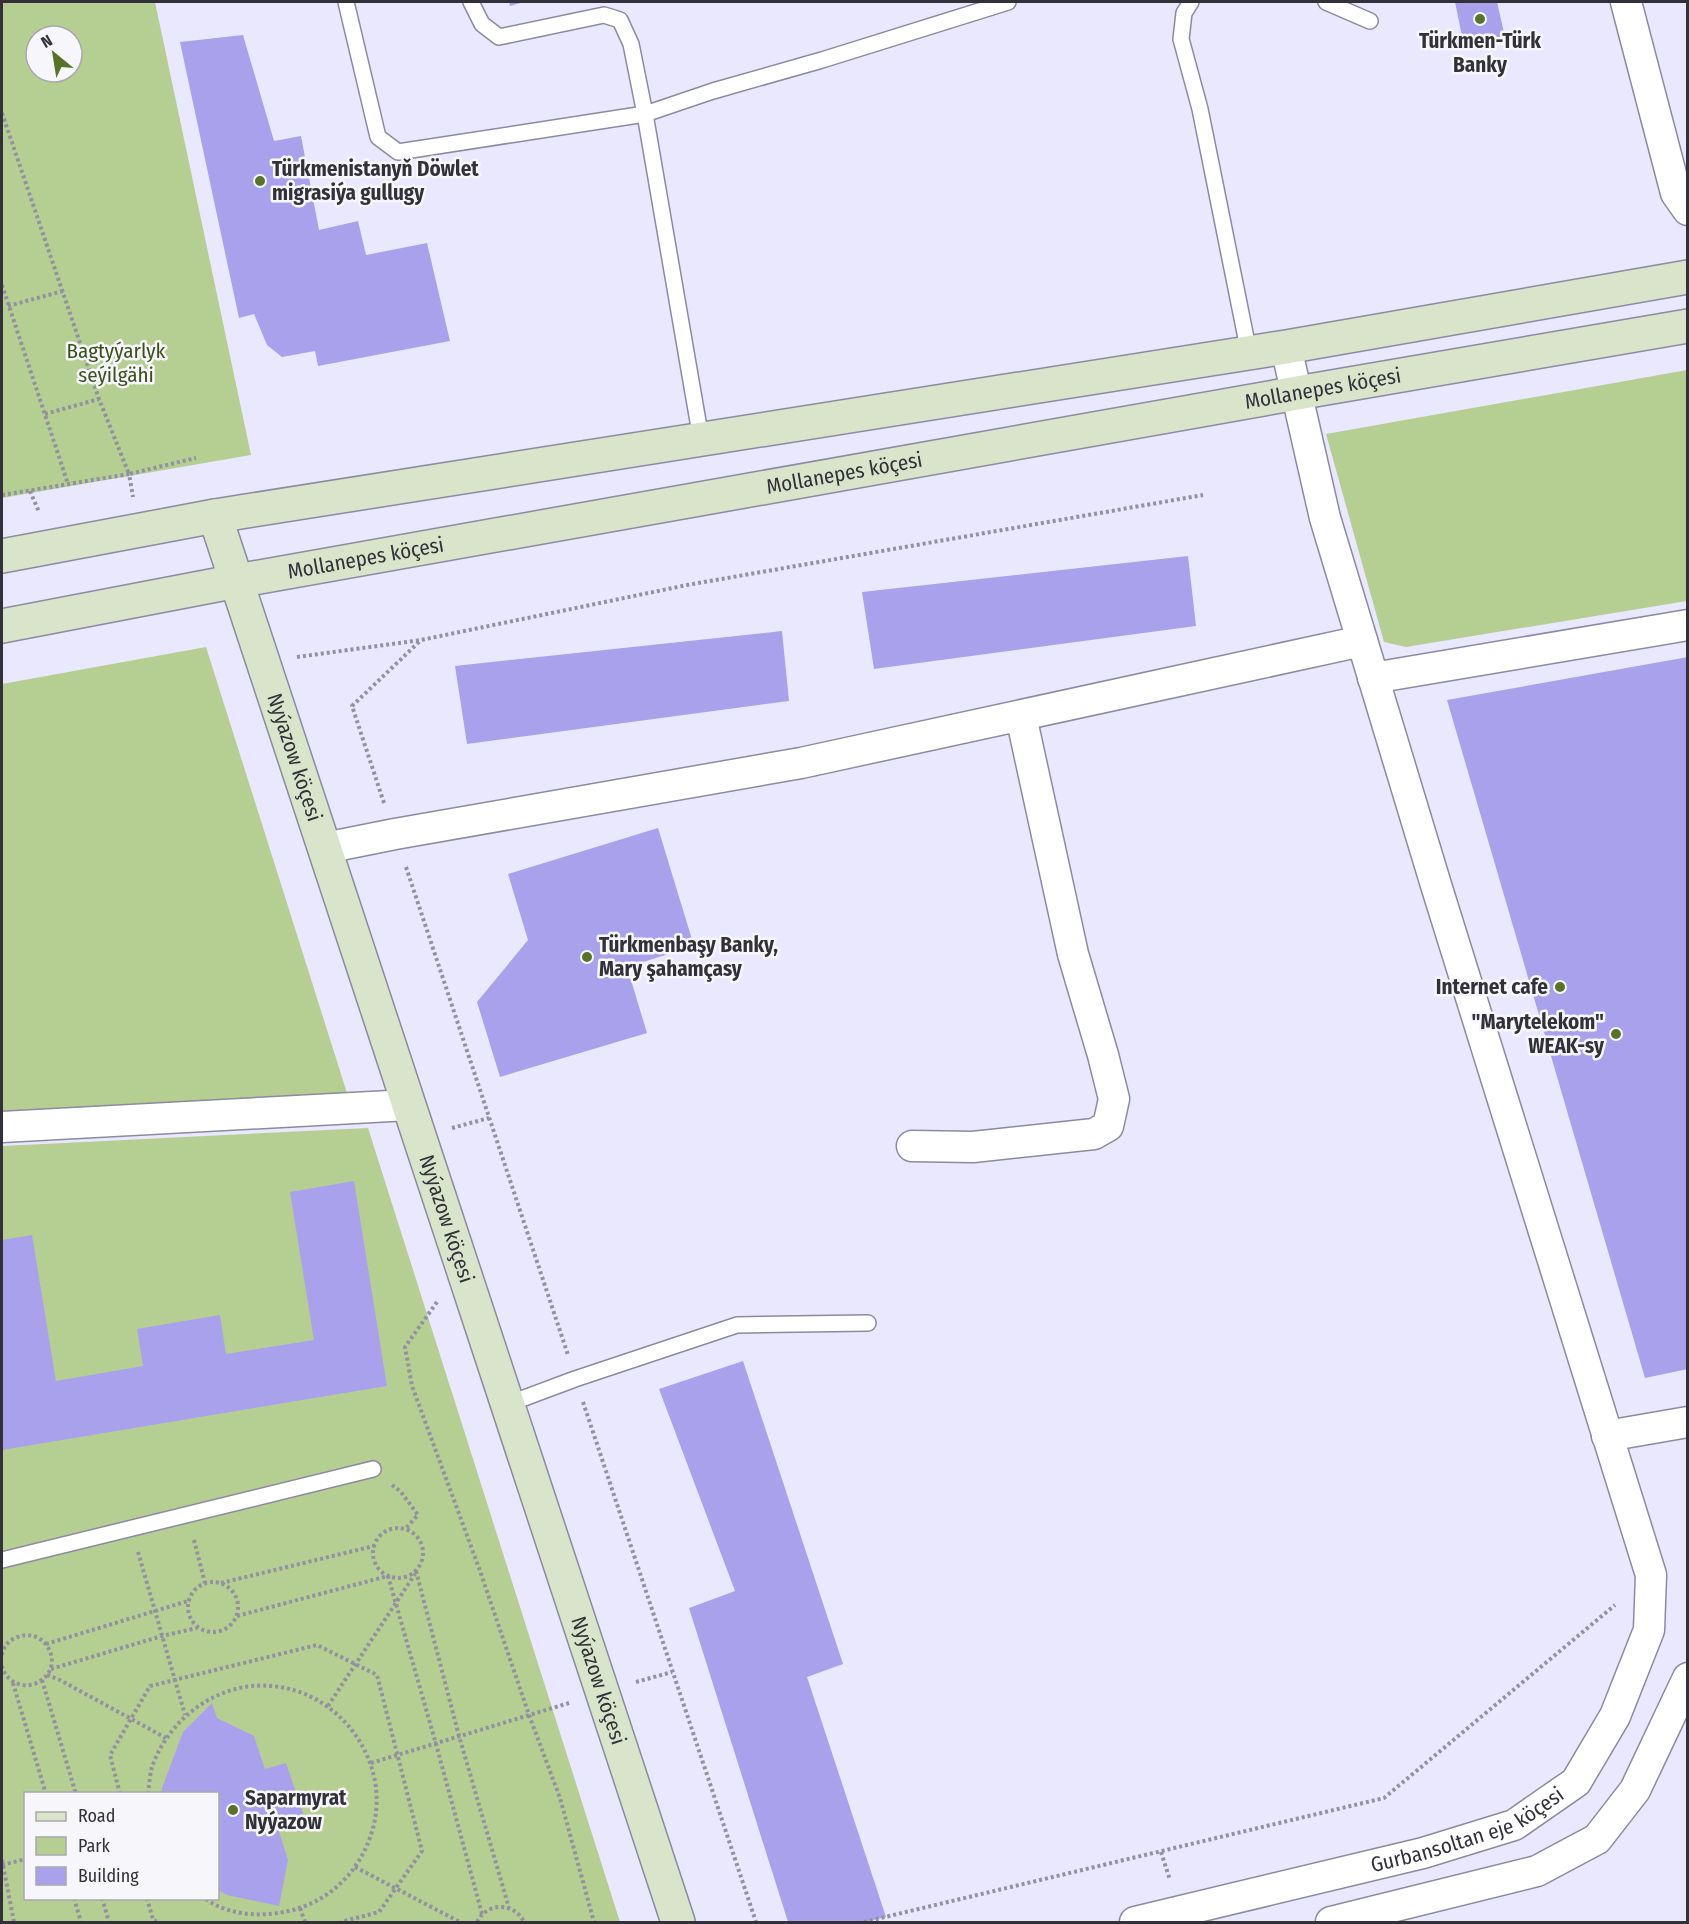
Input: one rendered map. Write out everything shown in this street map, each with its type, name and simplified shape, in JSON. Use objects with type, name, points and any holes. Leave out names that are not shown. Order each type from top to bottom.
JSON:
[{"type":"street","points":[[1626,2],[1676,194],[1688,210]]},
{"type":"street","points":[[2,556],[215,516],[1286,347],[1688,277]]},
{"type":"street","name":"Mollanepes köçesi","points":[[2,626],[237,581],[1688,326]]},
{"type":"street","name":"Gurbansoltan eje köçesi","points":[[1135,1923],[1423,1853],[1514,1825],[1576,1782],[1615,1716],[1649,1630],[1651,1575],[1325,518],[1286,347]]},
{"type":"street","name":"Nyýazow köçesi","points":[[215,516],[678,1923]]},
{"type":"street","points":[[1373,678],[1688,625]]},
{"type":"street","points":[[325,848],[801,763],[1362,641]]},
{"type":"street","points":[[912,1146],[973,1147],[1094,1134],[1108,1126],[1114,1099],[1073,954],[1021,716]]},
{"type":"street","points":[[2,1127],[410,1105]]},
{"type":"street","points":[[1607,1436],[1688,1422]]},
{"type":"street","points":[[1331,1923],[1537,1870],[1598,1839],[1635,1790],[1688,1678]]},
{"type":"lane","points":[[346,2],[378,137],[398,152],[645,114],[713,91],[822,60],[1008,2]]},
{"type":"lane","points":[[471,2],[482,24],[499,37],[604,15],[620,20],[631,44],[645,114],[701,439]]},
{"type":"lane","points":[[1191,2],[1184,13],[1181,39],[1200,109],[1249,353]]},
{"type":"lane","points":[[1326,2],[1370,21]]},
{"type":"lane","points":[[508,1404],[736,1324],[868,1323]]},
{"type":"lane","points":[[2,1560],[373,1469]]},
{"type":"path","points":[[2,113],[99,399],[129,474],[140,530]]},
{"type":"path","points":[[2,285],[68,484]]},
{"type":"path","points":[[8,306],[63,291]]},
{"type":"path","points":[[45,414],[99,399]]},
{"type":"path","points":[[2,495],[129,474],[196,458]]},
{"type":"path","points":[[264,661],[421,640],[687,585],[1203,495]]},
{"type":"path","points":[[421,640],[352,706],[756,1923]]},
{"type":"path","points":[[462,1266],[405,1347],[412,1386],[560,1798],[594,1923]]},
{"type":"path","points":[[373,1469],[400,1492],[418,1515],[406,1528]]},
{"type":"path","points":[[188,1514],[205,1583]]},
{"type":"path","points":[[328,1706],[397,1603],[421,1563],[424,1555],[420,1538],[406,1528],[390,1528],[377,1538],[373,1553],[377,1567],[388,1576],[397,1603],[482,1914]]},
{"type":"path","points":[[130,1529],[186,1715]]},
{"type":"path","points":[[197,1628],[189,1616],[188,1601],[197,1587],[205,1583],[220,1583],[374,1546]]},
{"type":"path","points":[[237,1616],[388,1576],[403,1578],[416,1572]]},
{"type":"path","points":[[416,1572],[459,1736],[508,1908]]},
{"type":"path","points":[[864,1923],[887,1920],[1384,1798],[1651,1575]]},
{"type":"path","points":[[51,1669],[197,1628],[212,1633],[227,1629],[237,1616],[239,1608],[234,1592],[220,1583]]},
{"type":"path","points":[[46,1644],[188,1601]]},
{"type":"path","points":[[2,1655],[7,1643],[14,1638],[31,1635],[46,1644],[52,1660],[51,1669],[47,1675],[42,1680],[28,1686],[13,1682],[6,1676],[2,1666]]},
{"type":"path","points":[[119,1792],[110,1755],[150,1686],[175,1678],[317,1645],[377,1675],[422,1851],[379,1912],[341,1923]]},
{"type":"path","points":[[47,1675],[166,1738]]},
{"type":"path","points":[[42,1680],[75,1792]]},
{"type":"path","points":[[13,1682],[45,1792]]},
{"type":"path","points":[[148,1792],[152,1767],[166,1738],[186,1715],[211,1697],[240,1688],[271,1685],[301,1692],[328,1706],[346,1722],[361,1741],[371,1763],[377,1790],[376,1817],[369,1843],[356,1867],[340,1884],[321,1898],[300,1908],[270,1915],[238,1912],[206,1900]]},
{"type":"path","points":[[371,1763],[602,1692]]},
{"type":"path","points":[[15,1923],[2,1863],[24,1859]]},
{"type":"path","points":[[356,1867],[460,1923]]},
{"type":"path","points":[[74,1900],[81,1923]]},
{"type":"path","points":[[102,1900],[110,1923]]},
{"type":"path","points":[[147,1900],[153,1920],[158,1923]]},
{"type":"path","points":[[477,1923],[482,1914],[494,1907],[508,1908],[516,1912],[524,1923]]},
{"type":"path","points":[[300,1908],[304,1923]]},
{"type":"green space","name":"Bagtyýarlyk seýilgähi","points":[[2,2],[155,2],[251,455],[2,498]]},
{"type":"green space","points":[[1687,370],[1687,601],[1406,647],[1384,642],[1326,434]]},
{"type":"green space","points":[[206,647],[347,1093],[2,1111],[2,684]]},
{"type":"green space","points":[[368,1128],[620,1922],[2,1922],[2,1146]]},
{"type":"building","points":[[509,2],[524,2],[510,6]]},
{"type":"building","name":"Türkmen-Türk Banky","points":[[1455,2],[1497,2],[1505,37],[1464,46]]},
{"type":"building","name":"Türkmenistanyň Döwlet migrasiýa gullugy","points":[[243,35],[274,141],[301,136],[319,230],[358,221],[366,255],[427,243],[450,341],[318,366],[315,351],[282,357],[267,345],[254,314],[239,318],[180,42]]},
{"type":"building","points":[[1188,556],[1196,626],[874,669],[862,592]]},
{"type":"building","points":[[782,631],[789,701],[467,744],[455,666]]},
{"type":"building","name":"\"Marytelekom\" WEAK-sy","points":[[1688,657],[1688,1369],[1645,1378],[1447,700]]},
{"type":"building","name":"Türkmenbaşy Banky, Mary şahamçasy","points":[[658,828],[694,946],[627,967],[647,1033],[500,1077],[477,1002],[528,940],[508,874]]},
{"type":"building","points":[[354,1181],[387,1386],[2,1450],[2,1240],[32,1235],[56,1381],[143,1366],[137,1329],[220,1315],[226,1354],[314,1340],[290,1192]]},
{"type":"building","points":[[743,1361],[843,1664],[807,1677],[886,1917],[864,1922],[788,1922],[689,1608],[735,1591],[659,1389]]},
{"type":"building","points":[[212,1703],[217,1718],[254,1736],[265,1769],[286,1763],[304,1816],[277,1825],[288,1860],[279,1906],[227,1895],[219,1891],[219,1792],[162,1792],[183,1732]]},
{"type":"place","name":"Türkmen-Türk Banky","points":[[1480,19]]},
{"type":"place","name":"Türkmenistanyň Döwlet migrasiýa gullugy","points":[[260,181]]},
{"type":"place","name":"Türkmenbaşy Banky, Mary şahamçasy","points":[[587,957]]},
{"type":"place","name":"Internet cafe","points":[[1560,987]]},
{"type":"place","name":"\"Marytelekom\" WEAK-sy","points":[[1616,1034]]},
{"type":"place","name":"Saparmyrat Nyýazow","points":[[233,1810]]}]
